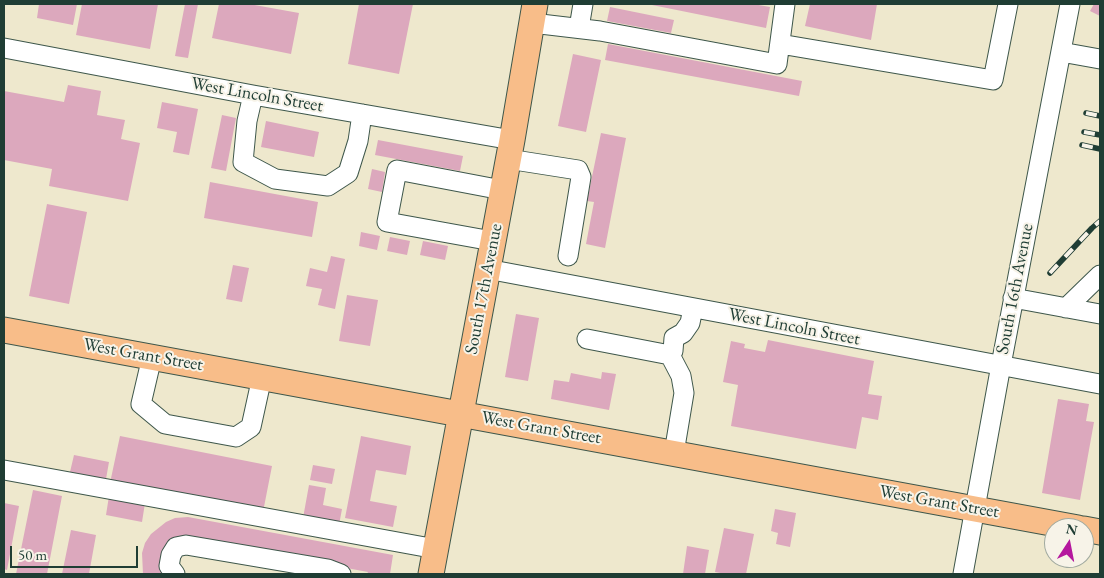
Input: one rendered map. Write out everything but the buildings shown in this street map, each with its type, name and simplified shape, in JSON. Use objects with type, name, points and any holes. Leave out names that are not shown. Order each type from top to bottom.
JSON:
[{"type":"main road","name":"South 17th Avenue","points":[[431,574],[510,150],[531,9]]},
{"type":"main road","name":"West Grant Street","points":[[4,330],[1044,522]]},
{"type":"street","points":[[579,28],[583,4]]},
{"type":"street","points":[[531,9],[579,28],[777,64],[785,4]]},
{"type":"street","points":[[780,44],[993,80],[1008,4]]},
{"type":"street","name":"South 16th Avenue","points":[[963,574],[1013,298],[1070,4]]},
{"type":"street","name":"West Lincoln Street","points":[[4,48],[362,114],[510,150],[578,170],[581,177],[568,256]]},
{"type":"street","points":[[1061,52],[1100,59]]},
{"type":"street","points":[[253,95],[247,121],[243,162],[275,179],[328,186],[348,173],[358,141],[362,114]]},
{"type":"street","points":[[492,241],[387,222],[397,170],[502,190]]},
{"type":"street","name":"West Lincoln Street","points":[[487,269],[1100,384]]},
{"type":"street","points":[[1066,308],[1100,275]]},
{"type":"street","points":[[1066,308],[1100,294]]},
{"type":"street","points":[[1013,298],[1100,314]]},
{"type":"street","points":[[670,355],[673,352],[674,338],[683,333],[690,323],[693,308]]},
{"type":"street","points":[[586,339],[670,355]]},
{"type":"street","points":[[670,355],[681,376],[684,393],[674,453]]},
{"type":"street","points":[[152,357],[141,404],[165,424],[236,437],[251,427],[262,377]]},
{"type":"street","points":[[4,470],[436,548]]},
{"type":"street","points":[[175,574],[169,566],[171,554],[176,547],[186,545],[328,569],[342,574]]},
{"type":"railway","points":[[1086,113],[1100,116]]},
{"type":"railway","points":[[1084,132],[1100,135]]},
{"type":"railway","points":[[1082,145],[1100,149]]},
{"type":"railway","points":[[1050,273],[1100,221]]}]
